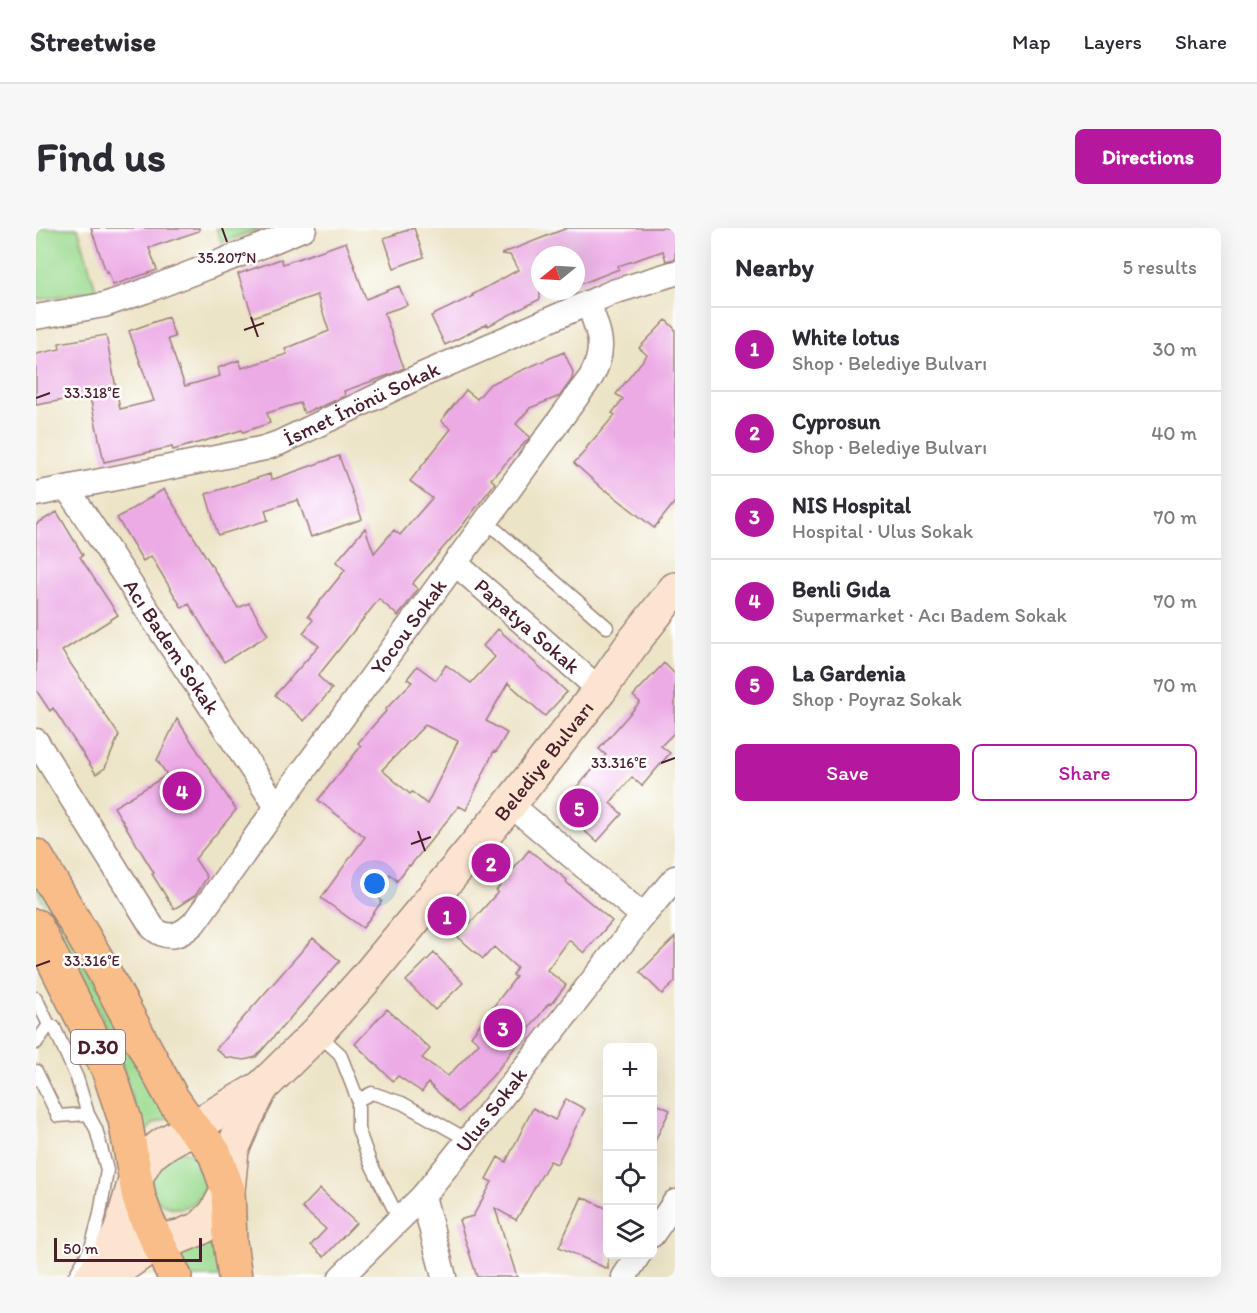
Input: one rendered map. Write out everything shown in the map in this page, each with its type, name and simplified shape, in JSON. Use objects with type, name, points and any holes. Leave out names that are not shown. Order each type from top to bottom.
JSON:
[{"type":"highway","name":"D.30","points":[[36,856],[102,968],[172,1098],[215,1154],[228,1190],[230,1242],[235,1277]]},
{"type":"highway","name":"D.30","points":[[36,926],[108,1069],[124,1120],[139,1198],[147,1221],[175,1277]]},
{"type":"main road","name":"Belediye Bulvarı","points":[[91,1277],[106,1259],[120,1232],[136,1177],[148,1156],[164,1144],[262,1087],[317,1033],[366,978],[510,804],[600,690],[675,589]]},
{"type":"main road","name":"Belediye Bulvarı","points":[[158,1241],[179,1238],[201,1228],[215,1214],[228,1190],[232,1150],[262,1087]]},
{"type":"main road","points":[[107,1277],[158,1241]]},
{"type":"street","points":[[36,317],[104,305],[304,228]]},
{"type":"street","name":"İsmet İnönü Sokak","points":[[36,494],[266,448],[422,375],[613,292],[675,273]]},
{"type":"street","name":"Yocou Sokak","points":[[36,741],[153,928],[165,935],[177,935],[183,932],[194,923],[591,377],[598,364],[601,351],[600,337],[588,303]]},
{"type":"street","name":"Acı Badem Sokak","points":[[67,488],[277,807]]},
{"type":"street","name":"Papatya Sokak","points":[[454,563],[600,690]]},
{"type":"street","points":[[510,804],[643,916]]},
{"type":"street","name":"Ulus Sokak","points":[[341,1277],[423,1196],[675,878]]},
{"type":"street","points":[[423,1196],[444,1277]]},
{"type":"street","points":[[657,1227],[675,1202]]},
{"type":"street","points":[[624,1277],[636,1259]]},
{"type":"street","points":[[112,1277],[133,1277]]},
{"type":"lane","points":[[486,520],[608,627]]},
{"type":"lane","points":[[36,998],[49,1025],[54,1027],[77,1078],[88,1114],[96,1129],[106,1170],[100,1214],[91,1248],[74,1277]]},
{"type":"lane","points":[[36,1042],[49,1025]]},
{"type":"lane","points":[[317,1033],[340,1054],[358,1100],[358,1129],[370,1162],[399,1219]]},
{"type":"lane","points":[[36,1071],[58,1116],[88,1114]]},
{"type":"lane","points":[[358,1100],[372,1093],[402,1103],[468,1140]]},
{"type":"green space","points":[[36,228],[78,228],[96,290],[36,300]]},
{"type":"green space","points":[[216,228],[261,228],[222,243]]},
{"type":"green space","points":[[36,871],[171,1117],[153,1124],[143,1136],[124,1072],[111,1039],[85,979],[36,889]]},
{"type":"green space","points":[[181,1151],[198,1158],[204,1167],[206,1177],[201,1195],[185,1207],[176,1208],[165,1205],[154,1196],[151,1168]]},
{"type":"green space","points":[[216,1225],[226,1277],[189,1277],[175,1244]]},
{"type":"building","points":[[91,228],[199,228],[199,231],[149,248],[157,270],[113,285],[108,271],[106,272]]},
{"type":"building","points":[[414,228],[424,257],[394,268],[384,238]]},
{"type":"building","points":[[567,228],[675,228],[675,259],[666,261],[663,251],[618,266],[619,269],[585,282],[585,246],[531,246],[531,300],[538,300],[445,345],[431,316],[473,296],[518,270],[510,255],[501,254]]},
{"type":"building","points":[[346,242],[366,299],[399,286],[407,305],[384,313],[404,368],[344,391],[345,396],[304,413],[300,403],[267,413],[270,423],[243,432],[242,430],[173,450],[172,447],[104,462],[90,397],[36,405],[36,354],[60,349],[59,343],[106,335],[120,409],[154,401],[129,331],[168,317],[175,337],[168,339],[185,386],[220,376],[218,368],[239,360],[242,368],[287,354],[285,349],[329,331],[317,295],[253,317],[238,274],[281,259],[283,264]]},
{"type":"building","points":[[666,320],[675,329],[675,502],[654,528],[605,491],[574,463],[615,415],[612,413],[623,399],[616,394],[647,355],[639,348]]},
{"type":"building","points":[[564,352],[573,372],[572,379],[560,396],[530,408],[516,424],[530,437],[491,479],[495,483],[462,526],[412,584],[418,589],[398,616],[379,599],[318,676],[332,689],[304,721],[275,695],[319,646],[303,633],[313,620],[308,616],[345,570],[336,562],[365,528],[374,553],[394,530],[400,535],[432,498],[410,481],[451,429],[441,421],[466,390],[477,399],[490,384]]},
{"type":"building","points":[[339,456],[362,519],[311,537],[298,500],[265,510],[268,520],[218,535],[206,494],[270,474],[271,480]]},
{"type":"building","points":[[164,489],[238,608],[249,603],[268,635],[224,662],[189,604],[182,608],[151,556],[143,561],[117,518]]},
{"type":"building","points":[[57,512],[83,555],[80,557],[118,615],[62,651],[119,735],[105,768],[96,774],[53,708],[50,711],[36,690],[36,524]]},
{"type":"building","points":[[498,629],[567,692],[545,716],[508,683],[486,721],[507,733],[496,752],[494,751],[466,810],[459,806],[397,881],[390,874],[373,892],[382,901],[363,928],[321,898],[365,837],[318,800],[361,746],[358,743],[412,682],[407,679],[417,666],[436,680],[446,665],[471,683],[495,657],[483,646]],"holes":[[[425,725],[458,741],[427,804],[412,792],[410,794],[382,770]]]},
{"type":"building","points":[[664,663],[675,674],[675,732],[661,746],[670,753],[642,786],[632,777],[610,803],[622,814],[597,842],[569,817],[564,809],[565,800],[606,755],[599,749],[640,702],[633,696]]},
{"type":"building","points":[[177,719],[236,810],[195,859],[207,877],[196,895],[174,909],[114,807],[167,775],[157,760]]},
{"type":"building","points":[[529,850],[567,880],[566,882],[612,921],[584,953],[569,940],[547,970],[566,985],[551,1004],[549,1003],[496,1072],[459,1112],[428,1083],[422,1092],[398,1076],[393,1081],[355,1044],[387,1009],[430,1049],[422,1058],[448,1076],[479,1043],[471,1036],[516,977],[513,975],[517,968],[494,947],[483,959],[458,937],[498,892],[496,891]]},
{"type":"building","points":[[675,937],[675,982],[662,994],[640,972]]},
{"type":"building","points":[[313,938],[340,961],[256,1057],[244,1060],[225,1057],[216,1049]]},
{"type":"building","points":[[434,953],[463,983],[435,1010],[406,981]]},
{"type":"building","points":[[566,1099],[585,1109],[557,1164],[550,1161],[516,1220],[495,1208],[517,1277],[477,1277],[459,1220],[473,1216],[492,1182],[486,1179],[498,1157],[506,1162],[533,1108],[555,1120]]},
{"type":"building","points":[[657,1104],[670,1110],[657,1137]]},
{"type":"building","points":[[320,1189],[356,1223],[324,1257],[311,1245],[326,1229],[302,1208]]},
{"type":"building","points":[[582,1197],[603,1207],[603,1259],[608,1259],[608,1269],[559,1247]]},
{"type":"place","name":"Benli Gıda","points":[[182,791]]},
{"type":"place","name":"La Gardenia","points":[[579,808]]},
{"type":"place","name":"Cyprosun","points":[[491,863]]},
{"type":"place","name":"White lotus","points":[[447,916]]},
{"type":"place","name":"NIS Hospital","points":[[503,1028]]}]
